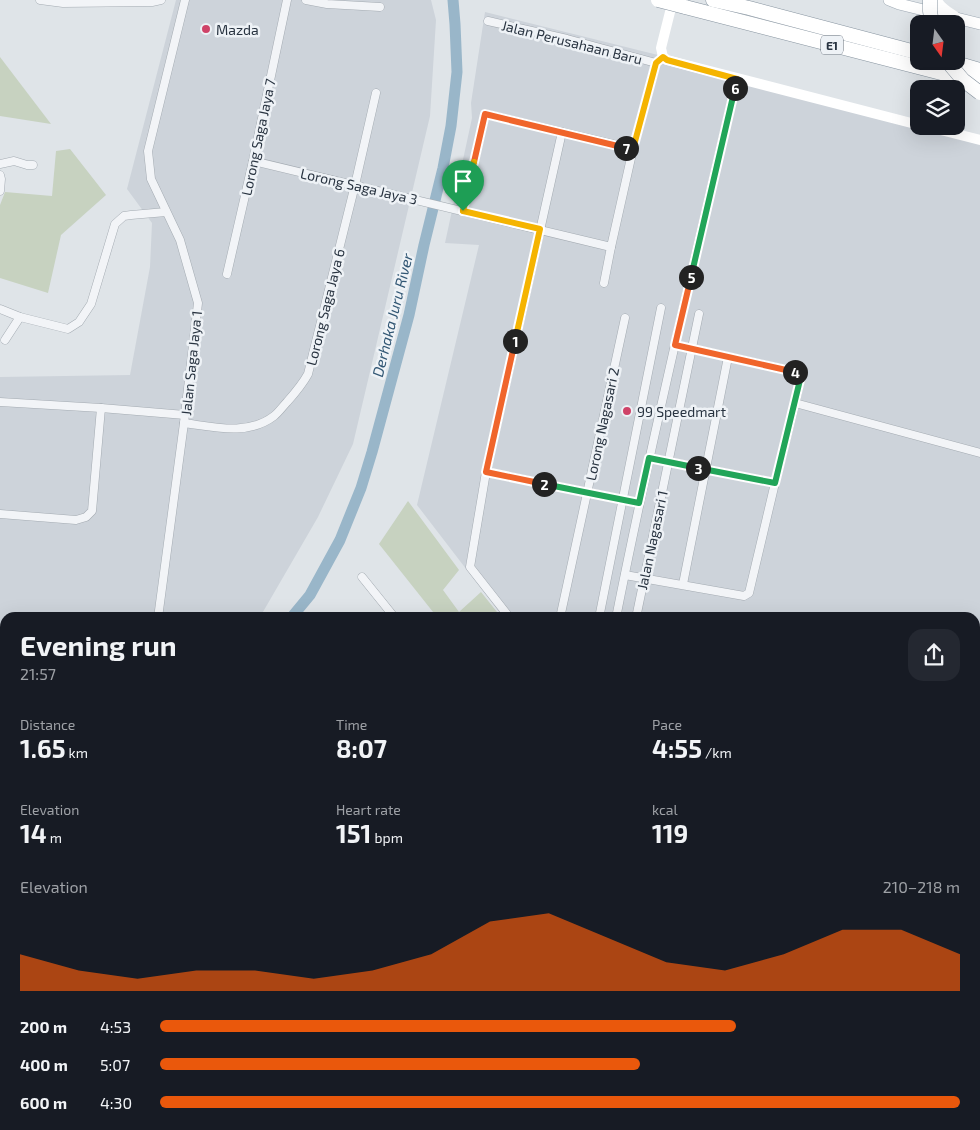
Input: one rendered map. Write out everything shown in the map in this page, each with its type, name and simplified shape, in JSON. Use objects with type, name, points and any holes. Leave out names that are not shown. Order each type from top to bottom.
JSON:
[{"type":"highway","name":"E1","points":[[658,0],[679,3],[980,83]]},
{"type":"highway","name":"E1","points":[[713,0],[910,51]]},
{"type":"highway","points":[[930,0],[931,15]]},
{"type":"highway","points":[[965,66],[980,70]]},
{"type":"highway","points":[[955,70],[963,80],[980,93]]},
{"type":"main road","points":[[889,0],[943,15]]},
{"type":"main road","points":[[965,20],[980,24]]},
{"type":"street","points":[[40,0],[63,3],[152,2],[161,0]]},
{"type":"street","name":"Jalan Saga Jaya 1","points":[[159,612],[185,419],[198,304],[180,240],[150,179],[148,152],[185,0]]},
{"type":"street","name":"Lorong Saga Jaya 7","points":[[227,274],[288,0]]},
{"type":"street","points":[[306,0],[327,4],[380,7]]},
{"type":"street","points":[[938,0],[943,8],[953,15]]},
{"type":"street","points":[[604,283],[633,149],[661,48],[679,3]]},
{"type":"street","name":"Jalan Perusahaan Baru","points":[[488,21],[659,60]]},
{"type":"street","points":[[659,60],[667,60],[910,123]]},
{"type":"street","name":"Jalan Nagasari 1","points":[[617,612],[649,458],[737,79]]},
{"type":"street","name":"Lorong Saga Jaya 6","points":[[0,402],[100,408],[185,419],[226,428],[258,425],[276,414],[302,384],[308,374],[376,93]]},
{"type":"street","points":[[463,211],[485,114],[633,149]]},
{"type":"street","points":[[505,612],[470,567],[486,472],[562,132]]},
{"type":"street","points":[[960,135],[980,140]]},
{"type":"street","points":[[0,164],[14,161],[33,165]]},
{"type":"street","name":"Lorong Saga Jaya 3","points":[[253,162],[611,246]]},
{"type":"street","points":[[0,174],[0,191]]},
{"type":"street","points":[[0,309],[20,317],[68,329],[79,322],[91,304],[115,224],[124,216],[166,212]]},
{"type":"street","points":[[600,612],[661,308]]},
{"type":"street","name":"Jalan Nagasari 1","points":[[637,612],[699,314]]},
{"type":"street","points":[[5,340],[20,317]]},
{"type":"street","name":"Lorong Nagasari 2","points":[[561,612],[625,318]]},
{"type":"street","points":[[625,575],[645,577],[744,596],[749,592],[800,380],[796,372],[675,345]]},
{"type":"street","points":[[683,584],[728,357]]},
{"type":"street","points":[[795,403],[980,454]]},
{"type":"street","points":[[0,514],[76,520],[86,517],[92,511],[100,408]]},
{"type":"street","points":[[649,458],[775,483]]},
{"type":"street","points":[[486,472],[639,503]]},
{"type":"street","points":[[362,577],[390,612]]},
{"type":"shaded area","points":[[176,0],[431,0],[436,20],[430,116],[353,444],[318,517],[263,612],[0,612],[0,377],[130,375],[150,267],[152,223],[127,189]]},
{"type":"shaded area","points":[[485,12],[662,56],[910,124],[910,135],[965,134],[980,136],[980,612],[499,612],[417,505],[479,245],[445,243],[472,118],[471,103]]},
{"type":"green space","points":[[0,57],[51,124],[0,116]]},
{"type":"green space","points":[[70,149],[106,195],[61,235],[48,293],[0,278],[0,205],[5,192],[52,196],[56,151]]},
{"type":"green space","points":[[408,501],[459,570],[443,590],[459,612],[433,612],[379,544]]},
{"type":"green space","points":[[481,592],[497,612],[459,612]]},
{"type":"waterway","name":"Derhaka Juru River","points":[[296,612],[310,595],[340,540],[361,488],[409,315],[451,126],[457,72],[453,0]]},
{"type":"place","name":"Mazda","points":[[206,29]]},
{"type":"place","name":"99 Speedmart","points":[[627,411]]},
{"type":"route","points":[[663,57],[667,60],[737,79],[675,345],[796,372],[800,380],[775,483],[649,458],[639,503],[486,472],[540,229],[463,211],[485,114],[633,149],[656,63],[663,57]]}]
